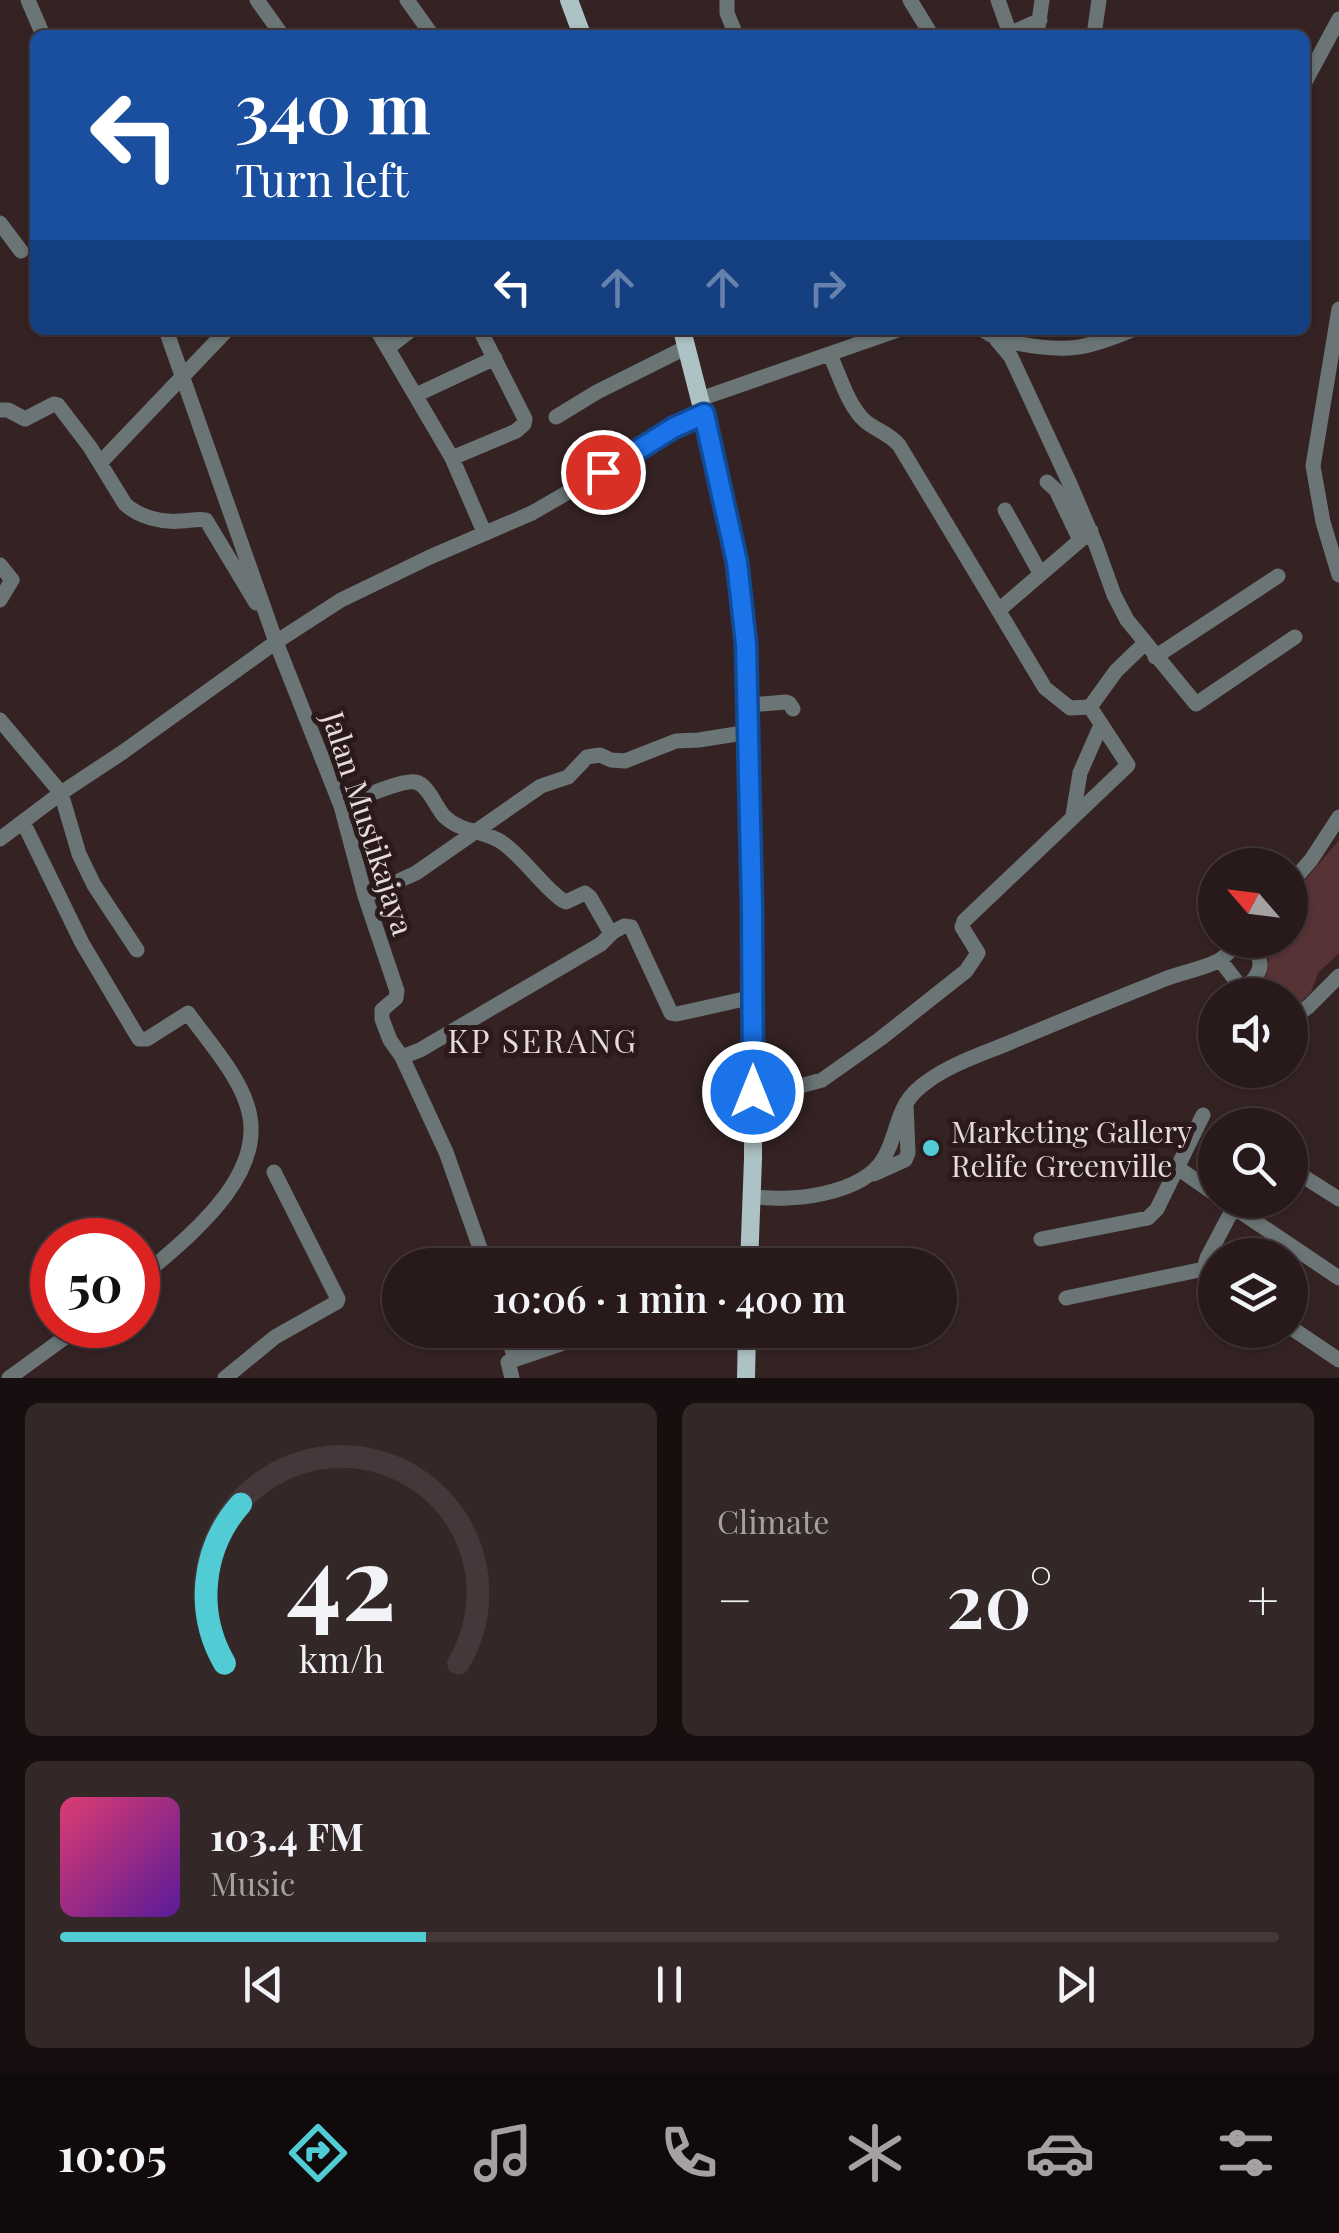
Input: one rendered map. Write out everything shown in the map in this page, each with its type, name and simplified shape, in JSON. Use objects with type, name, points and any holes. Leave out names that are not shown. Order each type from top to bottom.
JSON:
[{"type":"main road","points":[[569,0],[580,30]]},
{"type":"main road","points":[[685,338],[737,562],[746,644],[754,997],[748,1248]]},
{"type":"main road","points":[[746,1378],[747,1348]]},
{"type":"street","points":[[28,0],[41,30]]},
{"type":"street","points":[[257,0],[278,30]]},
{"type":"street","points":[[407,0],[428,30]]},
{"type":"street","points":[[726,0],[734,30]]},
{"type":"street","points":[[910,0],[928,30]]},
{"type":"street","points":[[998,0],[1008,30]]},
{"type":"street","points":[[1038,28],[1042,0]]},
{"type":"street","points":[[1095,30],[1099,0]]},
{"type":"street","points":[[1310,73],[1339,20]]},
{"type":"street","points":[[0,223],[22,251]]},
{"type":"street","points":[[1339,309],[1333,386],[1313,466],[1339,576]]},
{"type":"street","name":"Jalan Mustikajaya","points":[[168,335],[267,619],[341,806],[364,896],[397,991],[396,998],[382,1010],[382,1019],[446,1152],[481,1248]]},
{"type":"street","points":[[100,463],[222,335]]},
{"type":"street","points":[[380,335],[452,458],[484,532]]},
{"type":"street","points":[[389,348],[404,335]]},
{"type":"street","points":[[452,458],[524,424],[525,419],[483,335]]},
{"type":"street","points":[[0,839],[341,600],[532,512],[603,472],[702,406],[884,335]]},
{"type":"street","points":[[991,335],[1011,357],[1085,535],[1127,620],[1196,704],[1296,636]]},
{"type":"street","points":[[994,335],[1050,350],[1067,350],[1118,335]]},
{"type":"street","points":[[1050,350],[1052,335]]},
{"type":"street","points":[[556,417],[685,338]]},
{"type":"street","points":[[830,355],[853,406],[869,425],[889,434],[899,445],[1045,688],[1070,708],[1090,707]]},
{"type":"street","points":[[416,394],[495,358]]},
{"type":"street","points":[[0,410],[26,419],[58,405],[133,512],[177,522],[206,520],[267,619]]},
{"type":"street","points":[[1047,482],[1085,535]]},
{"type":"street","points":[[1005,510],[1040,572]]},
{"type":"street","points":[[999,610],[1085,535]]},
{"type":"street","points":[[0,564],[12,580],[0,600]]},
{"type":"street","points":[[1090,707],[1116,671],[1278,576]]},
{"type":"street","points":[[748,705],[789,702],[793,710]]},
{"type":"street","points":[[753,1092],[822,1080],[966,971],[978,953],[962,926],[964,920],[1128,765],[1090,707]]},
{"type":"street","points":[[0,720],[61,793],[79,854],[94,885],[137,950]]},
{"type":"street","points":[[1073,815],[1080,773],[1101,725]]},
{"type":"street","points":[[364,896],[416,874],[541,786],[568,776],[588,758],[600,755],[625,761],[676,740],[749,732]]},
{"type":"street","points":[[341,806],[404,783],[419,782],[446,818],[466,831],[503,843],[562,900],[566,902],[585,893],[613,932]]},
{"type":"street","points":[[1308,863],[1339,817]]},
{"type":"street","points":[[23,822],[82,943],[139,1039],[147,1039],[188,1013],[248,1106],[250,1135],[246,1161],[232,1188],[160,1261]]},
{"type":"street","points":[[402,1057],[602,944],[624,926],[632,927],[670,1013],[754,997]]},
{"type":"street","points":[[750,1196],[813,1196],[870,1176],[884,1158],[906,1102],[926,1082],[966,1060],[1166,978],[1220,960],[1234,978]]},
{"type":"street","points":[[1308,1007],[1339,976]]},
{"type":"street","points":[[1040,1239],[1148,1218],[1157,1209],[1198,1126]]},
{"type":"street","points":[[1178,1168],[1198,1182]]},
{"type":"street","points":[[225,1378],[275,1338],[338,1302],[274,1172]]},
{"type":"street","points":[[1308,1179],[1339,1199]]},
{"type":"street","points":[[1254,1218],[1339,1278]]},
{"type":"street","points":[[1066,1298],[1198,1275]]},
{"type":"street","points":[[1308,1339],[1339,1360]]},
{"type":"street","points":[[8,1378],[50,1348]]},
{"type":"street","points":[[512,1367],[558,1348]]},
{"type":"shaded area","points":[[1339,840],[1339,953],[1318,973],[1308,995],[1308,978],[1266,978],[1269,958],[1308,958],[1308,877]]},
{"type":"place","name":"Marketing Gallery Relife Greenville","points":[[931,1148]]},
{"type":"district","name":"KP SERANG","points":[[543,1039]]},
{"type":"route","points":[[603,472],[673,428],[704,414],[737,562],[746,644],[753,1092]]}]
